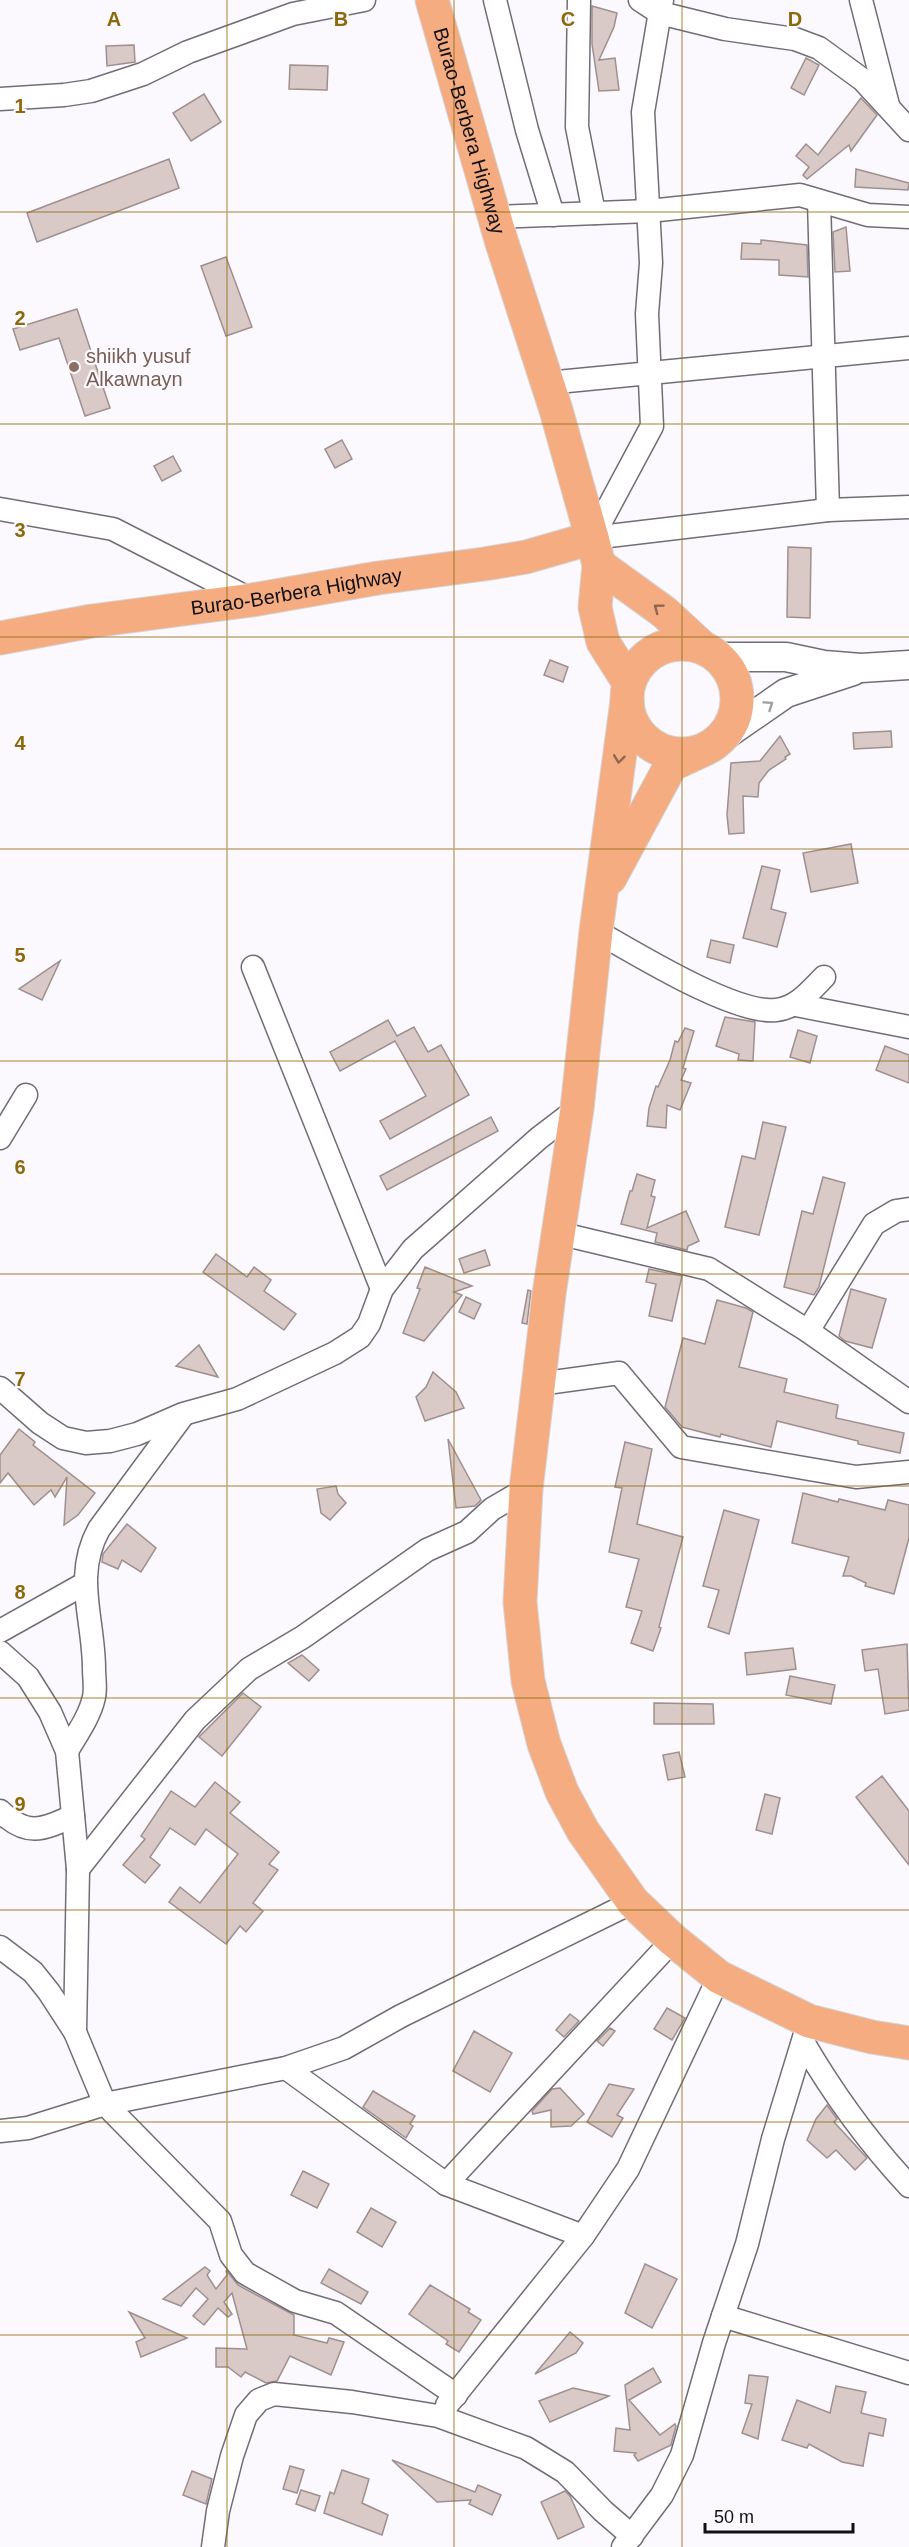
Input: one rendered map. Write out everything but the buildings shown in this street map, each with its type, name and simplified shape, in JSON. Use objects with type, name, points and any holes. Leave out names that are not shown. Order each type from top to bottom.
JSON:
[{"type":"highway","name":"Burao-Berbera Highway","points":[[0,638],[92,621],[252,600],[525,556],[595,552],[547,383],[495,217],[432,0]]},
{"type":"highway","points":[[595,552],[710,652],[729,671],[736,688],[736,706],[732,724],[713,744],[671,765],[603,890]]},
{"type":"highway","points":[[595,552],[595,607],[603,642],[628,692],[631,719],[640,734],[654,746],[670,753],[688,754],[713,744]]},
{"type":"highway","points":[[710,652],[684,644],[666,645],[650,653],[637,666],[628,692],[596,931],[577,1109],[558,1233],[526,1489],[520,1602],[528,1680],[543,1744],[562,1792],[583,1831],[633,1902],[673,1940],[719,1977],[806,2032],[872,2037],[909,2043]]},
{"type":"street","points":[[0,99],[91,91],[143,74],[188,52],[292,14],[364,0]]},
{"type":"street","points":[[495,0],[527,130],[553,214]]},
{"type":"street","points":[[579,0],[577,127],[594,213]]},
{"type":"street","points":[[640,0],[725,29],[795,39],[819,48],[863,80],[909,130]]},
{"type":"street","points":[[861,0],[888,107]]},
{"type":"street","points":[[595,552],[652,426],[647,314],[651,263],[644,112],[661,7]]},
{"type":"street","points":[[495,217],[649,211],[800,195],[868,215],[909,217]]},
{"type":"street","points":[[819,201],[828,510]]},
{"type":"street","points":[[547,383],[909,348]]},
{"type":"street","points":[[595,552],[828,510],[909,507]]},
{"type":"street","points":[[0,509],[113,530],[252,600]]},
{"type":"street","points":[[710,652],[786,657],[824,665],[861,668],[909,665]]},
{"type":"street","points":[[713,744],[786,693],[861,668]]},
{"type":"street","points":[[596,931],[716,995],[751,1008],[776,1011],[796,1005],[909,1027]]},
{"type":"street","points":[[253,967],[382,1289]]},
{"type":"street","points":[[796,1005],[824,977]]},
{"type":"street","points":[[0,1138],[26,1095]]},
{"type":"street","points":[[0,1388],[40,1423],[63,1438],[86,1443],[110,1441],[137,1434],[183,1414],[237,1399],[260,1389],[351,1344],[369,1324],[382,1289],[413,1249],[538,1138],[577,1109]]},
{"type":"street","points":[[808,1330],[874,1224],[896,1211],[909,1209]]},
{"type":"street","points":[[558,1233],[710,1269],[808,1330],[909,1402]]},
{"type":"street","points":[[539,1384],[619,1373],[681,1447],[856,1477],[909,1472]]},
{"type":"street","points":[[67,1750],[87,1716],[95,1696],[94,1656],[84,1584],[90,1546],[99,1529],[183,1414]]},
{"type":"street","points":[[78,1869],[195,1720],[249,1669],[303,1637],[427,1550],[467,1532],[492,1509],[526,1489]]},
{"type":"street","points":[[0,1631],[84,1584]]},
{"type":"street","points":[[0,1652],[28,1677],[50,1712],[67,1750],[78,1869],[75,2032]]},
{"type":"street","points":[[0,1811],[12,1822],[30,1830],[48,1827],[74,1816]]},
{"type":"street","points":[[0,2131],[27,2128],[105,2104],[286,2068],[344,2048],[400,2016],[633,1902]]},
{"type":"street","points":[[446,2184],[673,1940]]},
{"type":"street","points":[[0,1947],[33,1972],[75,2032],[105,2104],[220,2222],[231,2255],[244,2273],[295,2301],[336,2313],[456,2395]]},
{"type":"street","points":[[438,2416],[583,2236],[628,2169],[719,1977]]},
{"type":"street","points":[[806,2032],[833,2093],[885,2160],[909,2186]]},
{"type":"street","points":[[213,2547],[218,2511],[232,2456],[246,2415],[259,2400],[274,2394],[323,2398],[438,2416],[526,2448],[565,2472],[603,2511],[628,2542],[662,2495],[682,2456],[723,2316],[747,2244],[773,2139],[806,2032]]},
{"type":"street","points":[[286,2068],[446,2184],[583,2236]]},
{"type":"street","points":[[723,2316],[909,2373]]},
{"type":"place","name":"shiikh yusuf Alkawnayn","points":[[74,367]]}]
